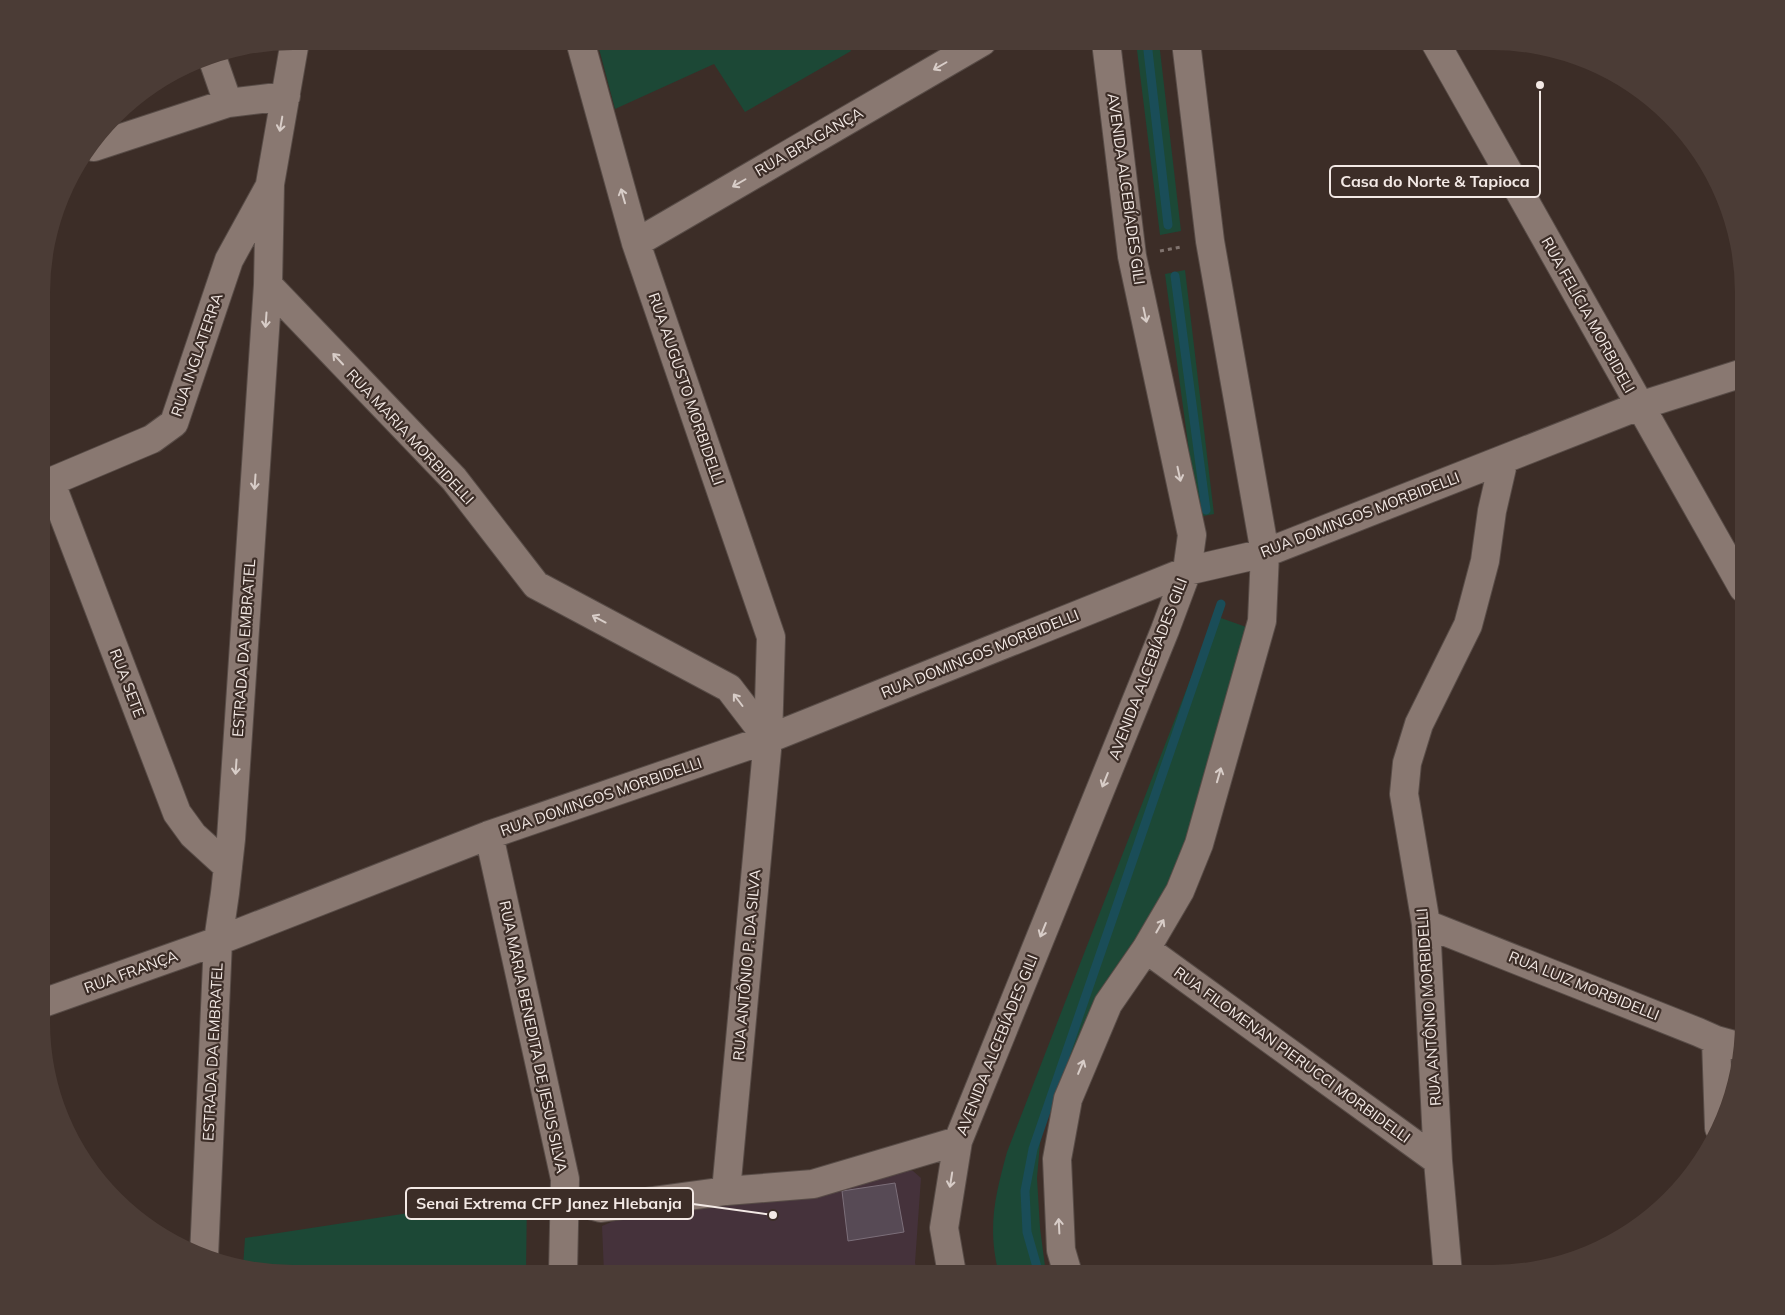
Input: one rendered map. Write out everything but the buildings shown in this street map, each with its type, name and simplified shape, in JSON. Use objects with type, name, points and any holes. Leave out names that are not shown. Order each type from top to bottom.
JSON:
[{"type":"street","name":"ESTRADA DA EMBRATEL","points":[[204,1248],[218,941],[228,867],[268,285],[270,184],[294,50]]},
{"type":"street","name":"RUA AUGUSTO MORBIDELLI","points":[[582,50],[636,243],[771,637],[768,739]]},
{"type":"street","name":"RUA BRAGANÇA","points":[[636,243],[968,50]]},
{"type":"street","name":"AVENIDA ALCEBÍADES GILI","points":[[950,1265],[944,1228],[958,1142],[1165,630],[1187,571],[1192,535],[1132,256],[1107,50]]},
{"type":"street","points":[[1065,1265],[1060,1250],[1057,1159],[1068,1099],[1108,1004],[1146,949],[1180,891],[1199,844],[1262,621],[1265,553],[1210,241],[1187,50]]},
{"type":"street","name":"RUA FELÍCIA MORBIDELI","points":[[1439,50],[1735,574]]},
{"type":"street","points":[[214,63],[228,103]]},
{"type":"street","points":[[100,145],[228,103],[286,96]]},
{"type":"street","name":"RUA INGLATERRA","points":[[50,483],[152,439],[174,423],[229,260],[270,184]]},
{"type":"street","name":"RUA MARIA MORBIDELLI","points":[[268,285],[454,479],[536,585],[729,688],[768,739]]},
{"type":"street","name":"RUA DOMINGOS MORBIDELLI","points":[[218,941],[489,836],[768,739],[1187,571],[1265,553],[1639,406],[1735,376]]},
{"type":"street","name":"RUA ANTÔNIO MORBIDELLI","points":[[1447,1265],[1438,1161],[1426,924],[1404,794],[1407,763],[1419,724],[1468,625],[1484,561],[1492,511],[1504,459]]},
{"type":"street","name":"RUA SETE","points":[[50,492],[176,813],[193,835],[228,867]]},
{"type":"street","name":"RUA ANTÔNIO P. DA SILVA","points":[[726,1191],[768,739]]},
{"type":"street","name":"RUA MARIA BENEDITA DE JESUS SILVA","points":[[489,836],[565,1179],[563,1265]]},
{"type":"street","name":"RUA LUIZ MORBIDELLI","points":[[1426,924],[1728,1044]]},
{"type":"street","name":"RUA FRANÇA","points":[[50,1001],[218,941]]},
{"type":"street","name":"RUA FILOMENAN PIERUCCI MORBIDELLI","points":[[1146,949],[1438,1161]]},
{"type":"street","points":[[1722,1100],[1728,1044]]},
{"type":"street","points":[[566,1199],[601,1208],[726,1191],[813,1184],[958,1142]]},
{"type":"path","points":[[1132,256],[1210,241]]},
{"type":"shaded area","points":[[898,1170],[913,1171],[921,1178],[916,1265],[604,1265],[602,1226],[651,1205]]},
{"type":"green space","points":[[599,50],[851,51],[745,112],[714,64],[615,109]]},
{"type":"green space","points":[[1137,50],[1160,50],[1181,231],[1160,235]]},
{"type":"green space","points":[[1185,270],[1214,514],[1198,517],[1165,274]]},
{"type":"green space","points":[[1221,618],[1249,628],[1180,873],[1102,987],[1046,1119],[1040,1143],[1037,1178],[1045,1265],[997,1265],[993,1227],[994,1212],[1007,1152],[1213,621]]},
{"type":"green space","points":[[527,1195],[526,1265],[293,1265],[261,1263],[244,1260],[245,1238]]},
{"type":"waterway","points":[[1148,50],[1168,225]]},
{"type":"waterway","points":[[1175,276],[1206,510]]},
{"type":"waterway","points":[[1036,1265],[1027,1232],[1025,1191],[1033,1149],[1221,604]]},
{"type":"place","name":"Casa do Norte & Tapioca","points":[[1540,85]]},
{"type":"place","name":"Senai Extrema CFP Janez Hlebanja","points":[[773,1215]]}]
